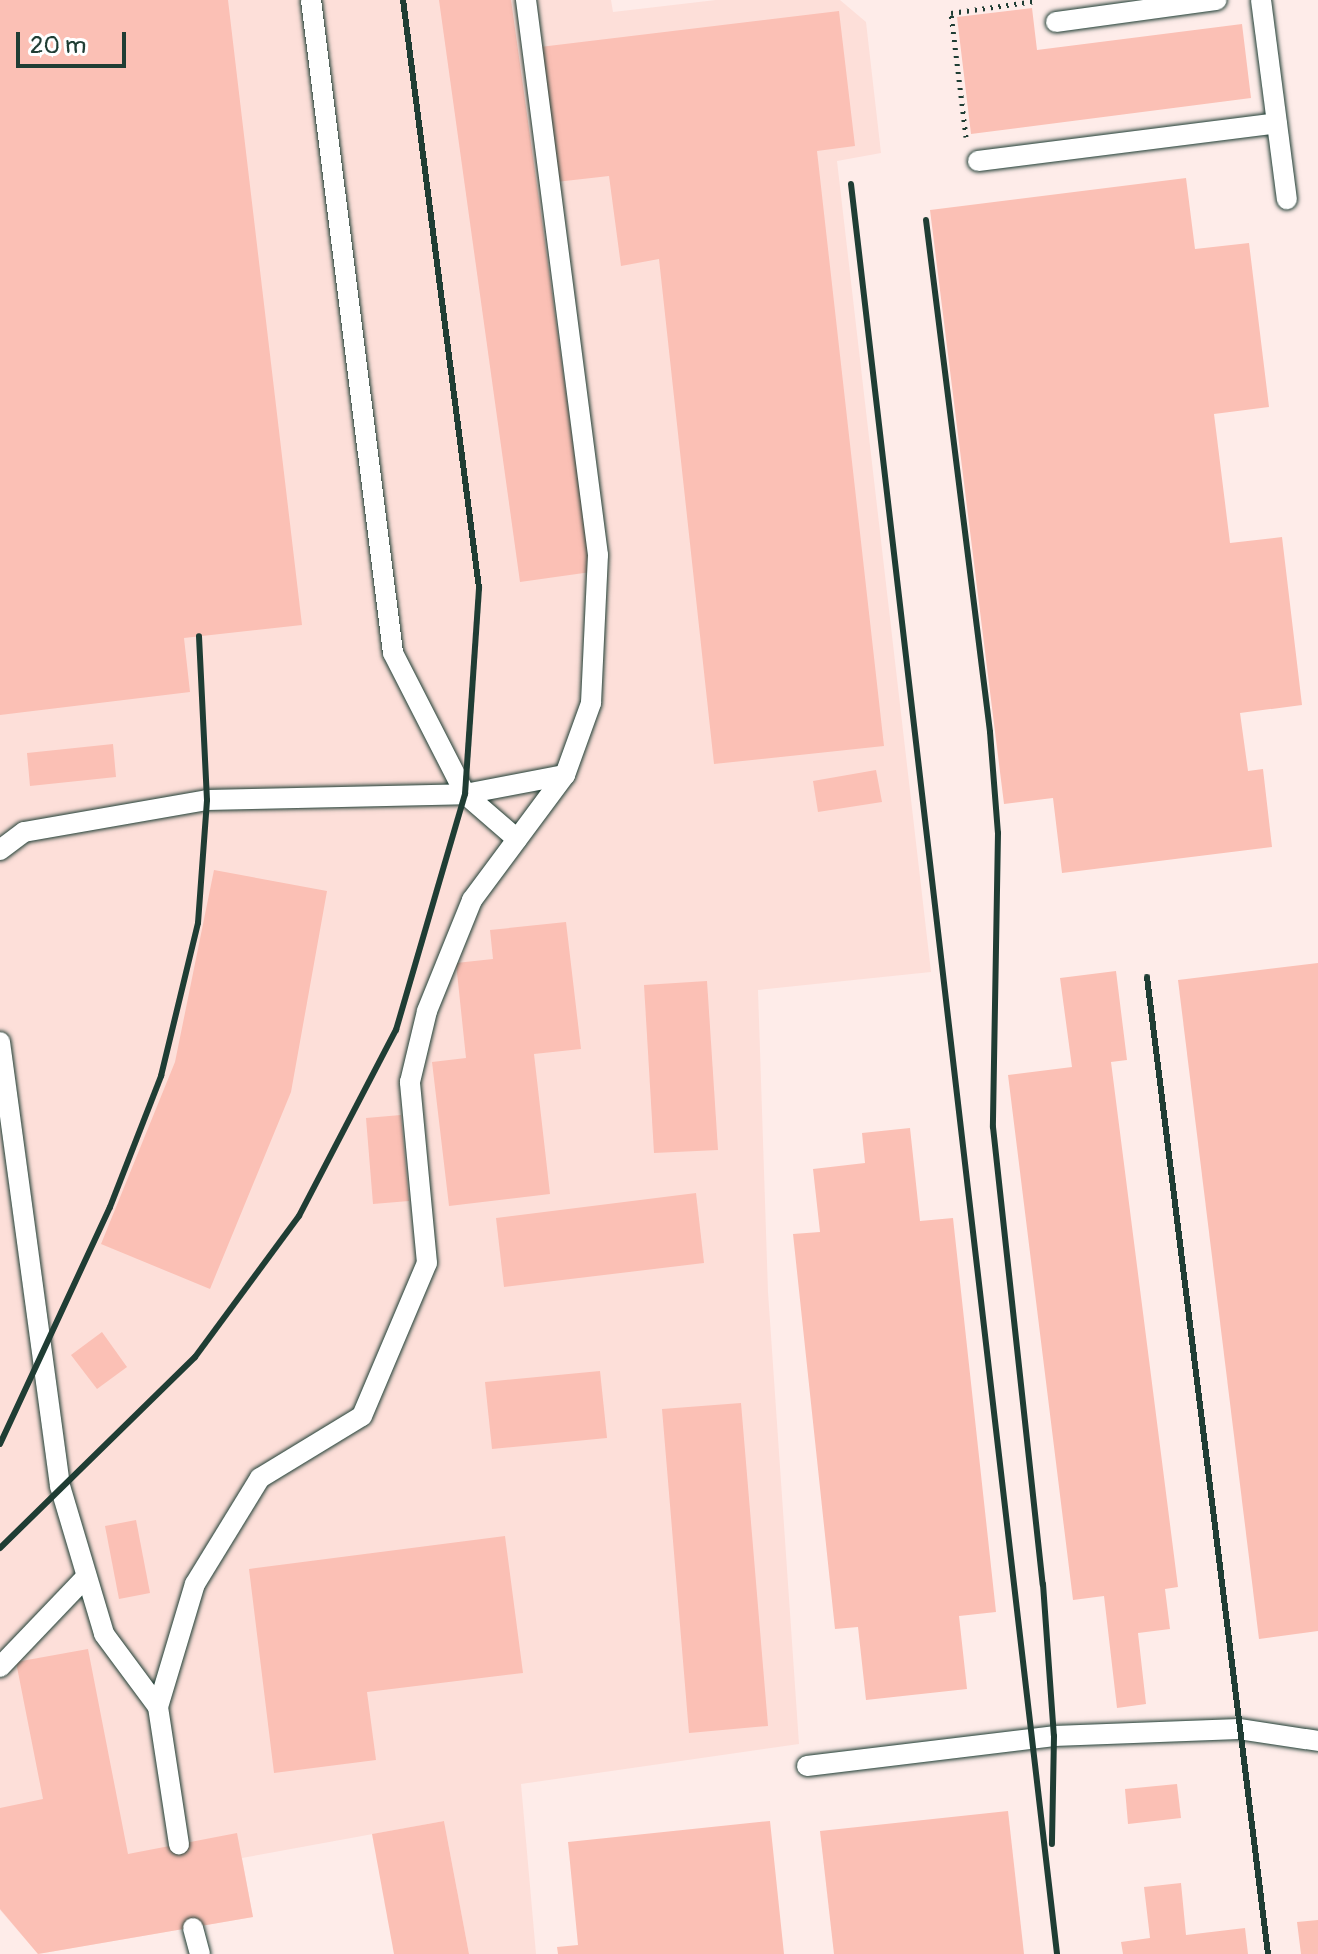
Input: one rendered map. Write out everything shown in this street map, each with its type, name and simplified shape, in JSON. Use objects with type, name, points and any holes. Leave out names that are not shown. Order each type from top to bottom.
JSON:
[{"type":"lane","points":[[311,0],[393,653],[465,794],[517,839]]},
{"type":"lane","points":[[179,1844],[158,1707],[195,1584],[260,1478],[362,1416],[427,1263],[410,1082],[427,1011],[472,900],[565,775],[591,703],[598,555],[526,0]]},
{"type":"lane","points":[[1047,18],[1217,0]]},
{"type":"lane","points":[[1261,0],[1287,199]]},
{"type":"lane","points":[[978,161],[1277,123]]},
{"type":"lane","points":[[0,850],[24,832],[207,800],[465,794],[565,775]]},
{"type":"lane","points":[[0,1042],[39,1365],[60,1486],[104,1634],[158,1707]]},
{"type":"lane","points":[[0,1667],[86,1577]]},
{"type":"lane","points":[[807,1766],[1054,1736],[1239,1729],[1318,1741]]},
{"type":"lane","points":[[193,1928],[200,1954]]},
{"type":"path","points":[[967,139],[951,13],[1036,1],[1047,18]]},
{"type":"shaded area","points":[[0,0],[611,0],[613,12],[716,0],[840,0],[866,22],[881,153],[837,161],[931,972],[758,990],[768,1292],[799,1744],[521,1784],[536,1954],[469,1954],[444,1821],[242,1858],[253,1917],[38,1954],[0,1910]]},
{"type":"building","points":[[0,0],[228,0],[302,625],[184,638],[190,692],[0,715]]},
{"type":"building","points":[[439,0],[511,0],[591,572],[520,582]]},
{"type":"building","points":[[1032,8],[1037,50],[1242,24],[1251,98],[971,134],[957,17]]},
{"type":"building","points":[[839,11],[855,146],[817,151],[884,746],[714,764],[659,259],[621,266],[609,176],[556,182],[540,47]]},
{"type":"building","points":[[1186,178],[1195,249],[1249,243],[1269,407],[1214,414],[1230,543],[1282,537],[1302,705],[1240,713],[1248,771],[1263,769],[1272,847],[1062,873],[1053,798],[1004,804],[930,210]]},
{"type":"building","points":[[113,744],[116,777],[30,786],[27,753]]},
{"type":"building","points":[[876,770],[882,802],[818,812],[813,781]]},
{"type":"building","points":[[214,870],[327,891],[291,1092],[210,1289],[101,1244],[175,1062]]},
{"type":"building","points":[[566,922],[581,1049],[534,1054],[550,1194],[449,1206],[432,1062],[466,1058],[456,963],[493,959],[490,930]]},
{"type":"building","points":[[1318,963],[1318,1631],[1259,1639],[1178,980]]},
{"type":"building","points":[[1116,971],[1127,1060],[1111,1062],[1178,1587],[1165,1589],[1170,1629],[1138,1633],[1146,1704],[1117,1708],[1104,1596],[1073,1600],[1008,1075],[1072,1067],[1060,978]]},
{"type":"building","points":[[707,981],[718,1150],[654,1153],[644,985]]},
{"type":"building","points":[[401,1115],[409,1201],[373,1204],[366,1118]]},
{"type":"building","points":[[910,1128],[920,1221],[953,1218],[996,1612],[959,1616],[967,1689],[866,1700],[858,1627],[835,1629],[793,1234],[820,1232],[813,1169],[865,1163],[862,1133]]},
{"type":"building","points":[[696,1193],[704,1263],[504,1287],[496,1218]]},
{"type":"building","points":[[102,1332],[127,1367],[97,1389],[71,1355]]},
{"type":"building","points":[[600,1371],[607,1438],[492,1449],[485,1382]]},
{"type":"building","points":[[741,1403],[768,1726],[689,1733],[662,1409]]},
{"type":"building","points":[[136,1520],[150,1593],[119,1599],[105,1526]]},
{"type":"building","points":[[505,1536],[523,1673],[367,1692],[376,1760],[274,1773],[249,1569]]},
{"type":"building","points":[[88,1649],[128,1854],[237,1833],[253,1917],[38,1954],[0,1909],[0,1808],[43,1799],[16,1662]]},
{"type":"building","points":[[1177,1784],[1181,1818],[1128,1824],[1125,1789]]},
{"type":"building","points":[[1008,1811],[1024,1954],[834,1954],[820,1831]]},
{"type":"building","points":[[444,1821],[469,1954],[394,1954],[372,1834]]},
{"type":"building","points":[[770,1821],[784,1954],[558,1954],[557,1947],[578,1945],[568,1842]]},
{"type":"building","points":[[1181,1883],[1186,1935],[1245,1928],[1248,1954],[1123,1954],[1121,1942],[1150,1938],[1144,1887]]},
{"type":"building","points":[[1318,1920],[1318,1954],[1301,1954],[1297,1922]]},
{"type":"railway","points":[[0,1548],[195,1357],[299,1216],[396,1030],[465,794],[479,588],[403,0]]},
{"type":"railway","points":[[851,184],[1057,1954]]},
{"type":"railway","points":[[926,220],[990,732],[998,833],[993,1127],[1043,1584],[1054,1736],[1052,1844]]},
{"type":"railway","points":[[0,1444],[110,1207],[161,1076],[198,923],[207,800],[199,636]]},
{"type":"railway","points":[[1147,977],[1268,1954]]}]
